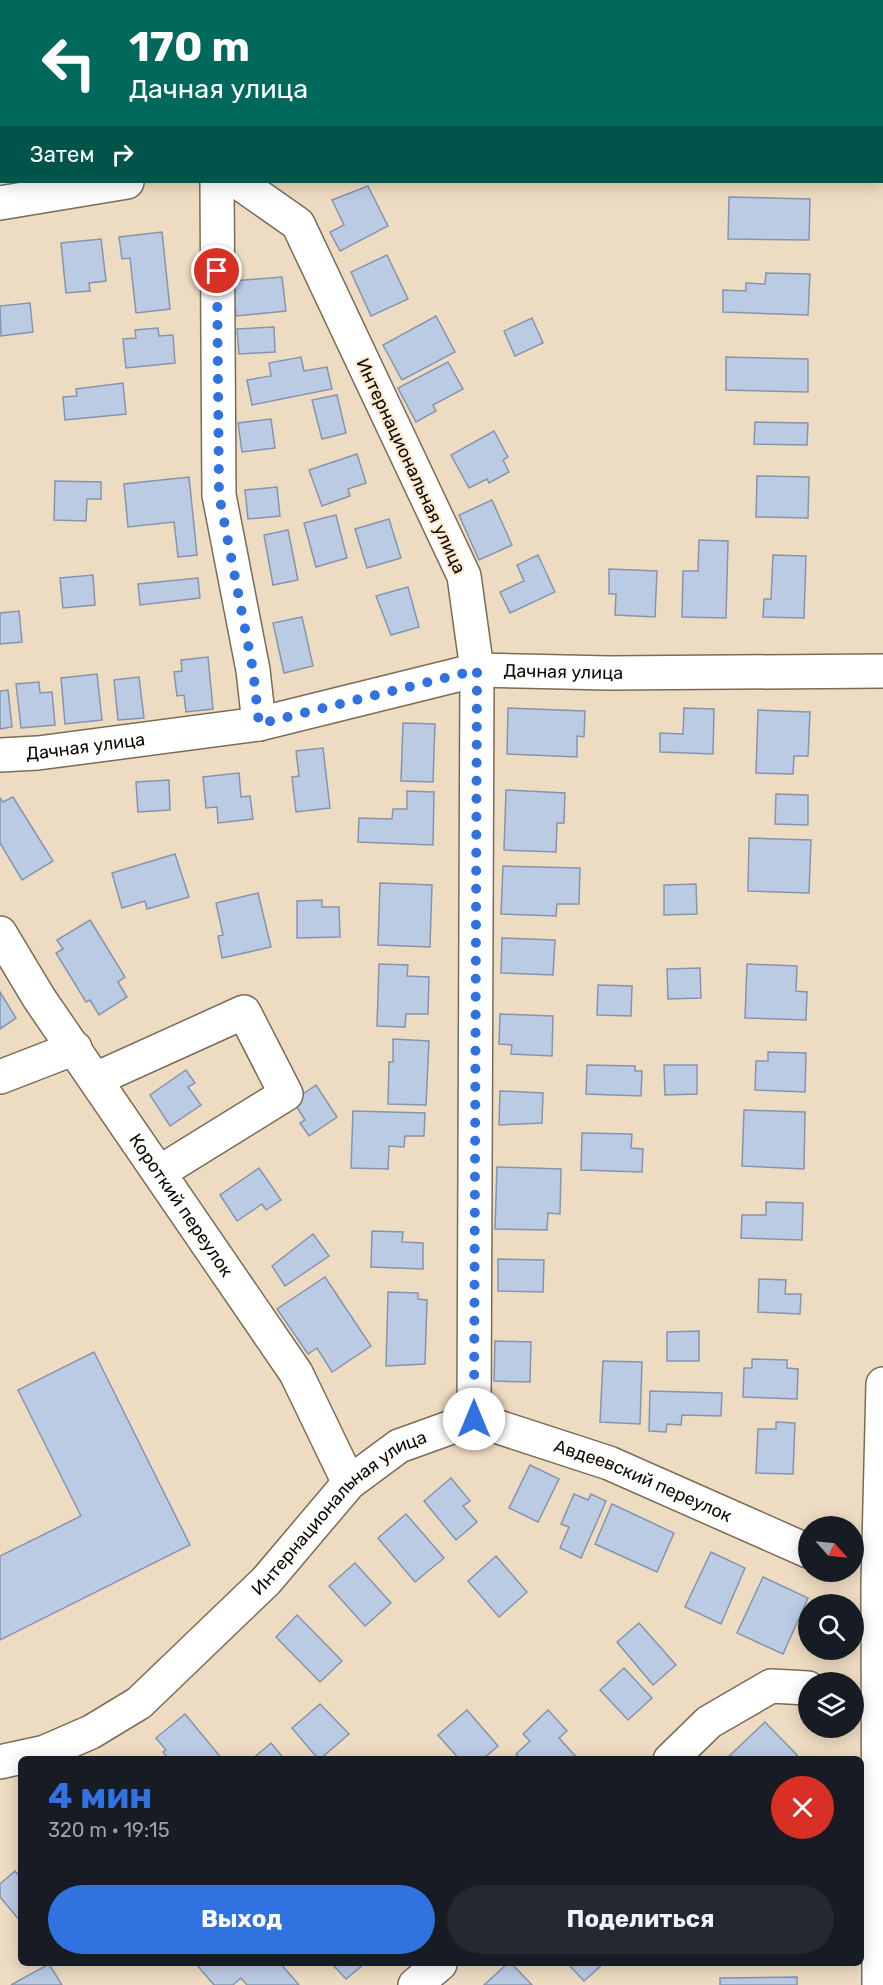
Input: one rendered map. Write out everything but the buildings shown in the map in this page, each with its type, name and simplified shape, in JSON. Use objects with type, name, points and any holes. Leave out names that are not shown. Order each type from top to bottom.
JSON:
[{"type":"street","points":[[0,202],[122,183]]},
{"type":"street","points":[[217,183],[219,495],[253,670],[259,724]]},
{"type":"street","name":"Интернациональная улица","points":[[27,1756],[45,1752],[91,1732],[139,1703],[266,1581],[349,1483],[399,1446],[474,1419],[477,670],[464,576],[298,224],[238,183]]},
{"type":"street","name":"Дачная улица","points":[[0,755],[38,753],[259,724],[477,670],[609,673],[883,671]]},
{"type":"street","name":"Короткий переулок","points":[[0,933],[39,998],[296,1373],[349,1483]]},
{"type":"street","points":[[96,1079],[244,1012],[286,1094],[160,1172]]},
{"type":"street","points":[[0,1077],[75,1048]]},
{"type":"street","points":[[879,1985],[867,1691],[881,1653],[865,1578],[883,1384]]},
{"type":"street","name":"Авдеевский переулок","points":[[474,1419],[609,1463],[798,1547]]},
{"type":"street","points":[[674,1756],[709,1722],[771,1686],[798,1687]]},
{"type":"street","name":"Интернациональная улица","points":[[0,1762],[18,1758]]},
{"type":"street","points":[[415,1985],[438,1966]]},
{"type":"route","points":[[217,271],[219,495],[253,670],[259,724],[477,670],[474,1419]]}]
